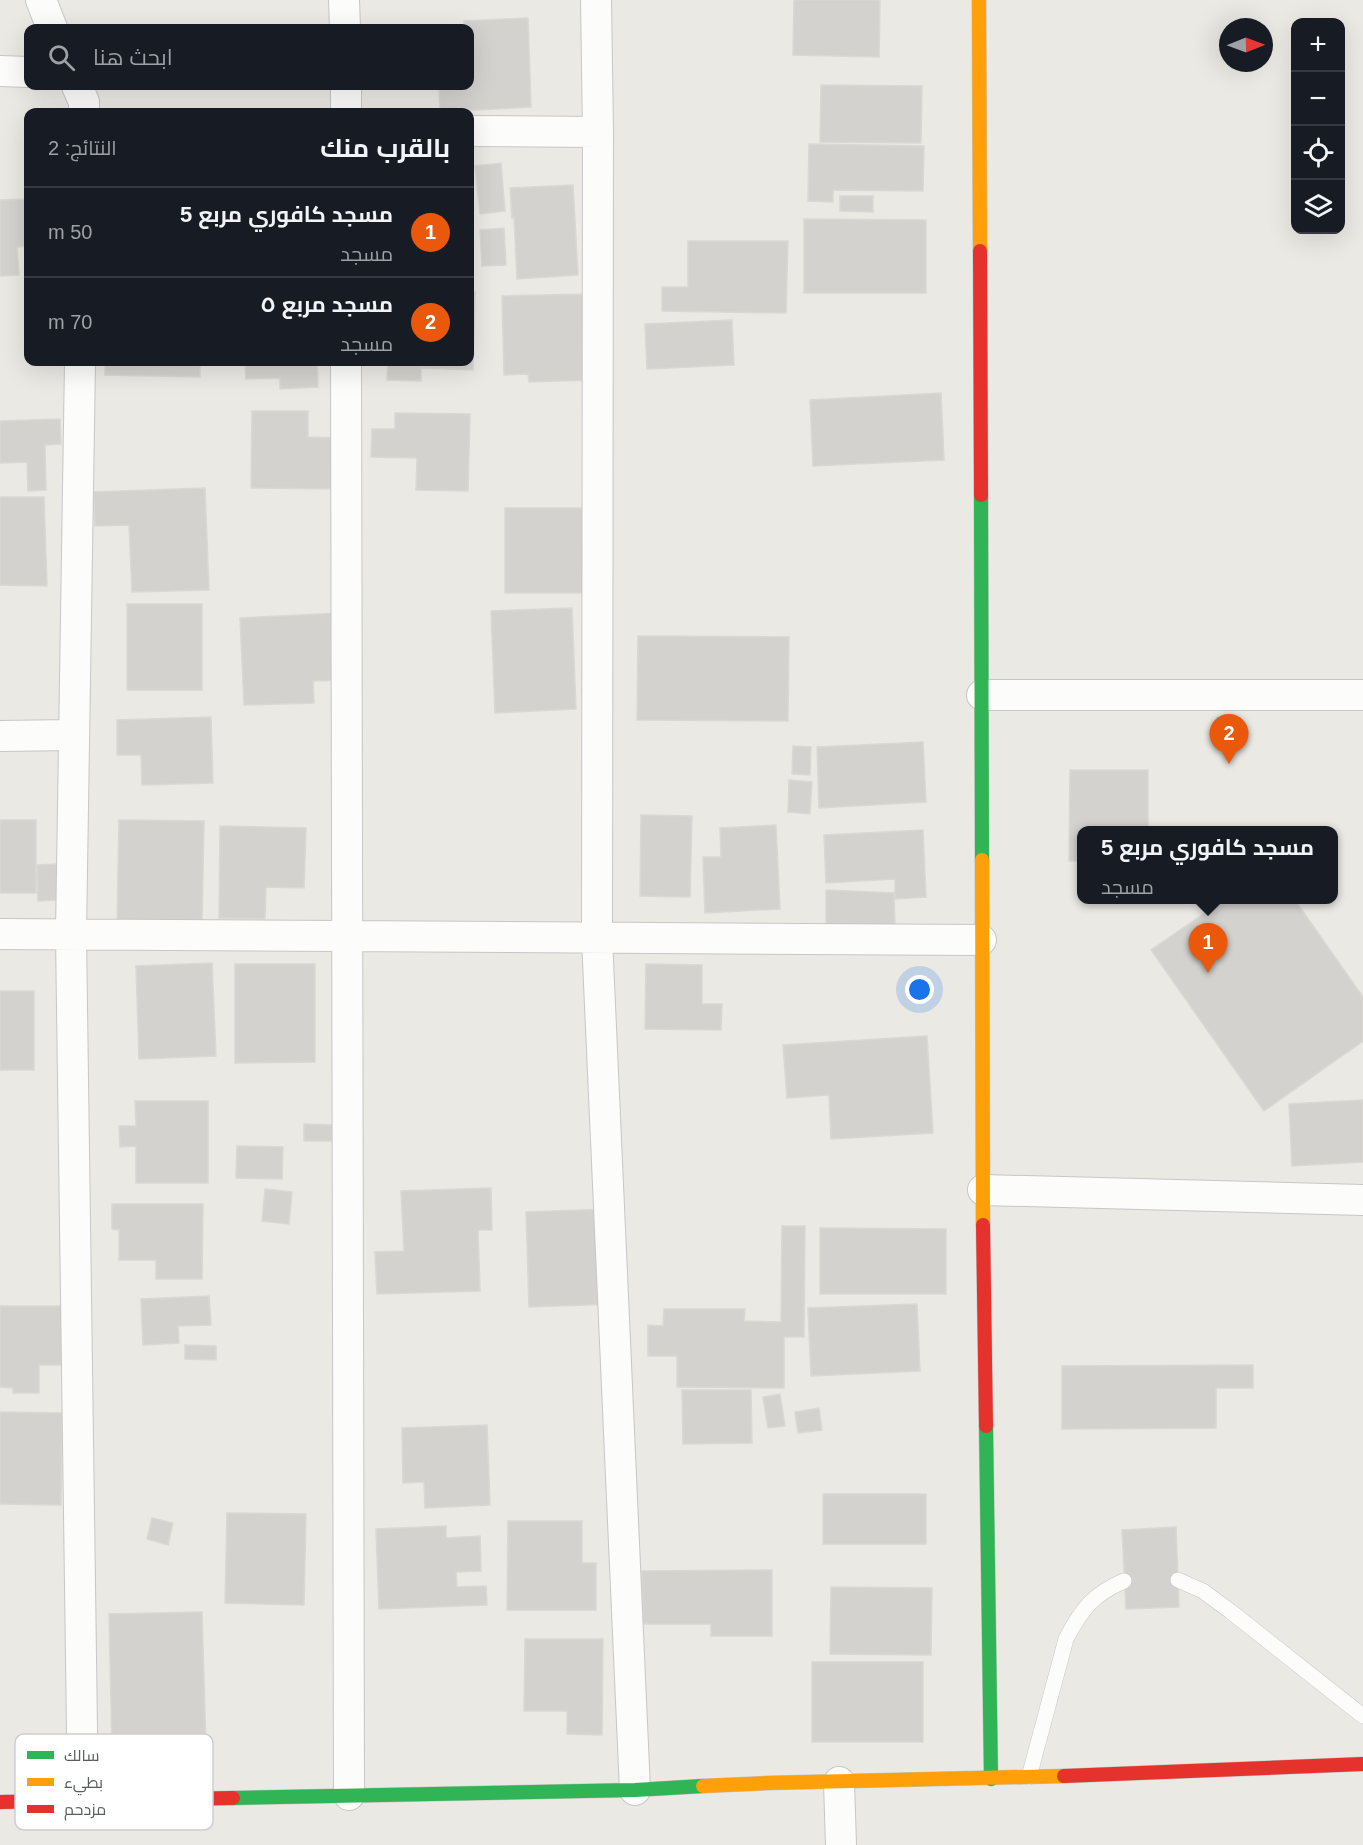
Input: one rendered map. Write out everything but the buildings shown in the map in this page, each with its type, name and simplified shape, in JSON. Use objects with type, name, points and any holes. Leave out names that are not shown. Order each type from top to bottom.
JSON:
[{"type":"street","points":[[41,0],[50,24]]},
{"type":"street","points":[[344,0],[345,24]]},
{"type":"street","points":[[596,0],[598,132],[597,938],[635,1790]]},
{"type":"street","points":[[979,0],[981,940],[991,1779]]},
{"type":"street","points":[[0,71],[24,72]]},
{"type":"street","points":[[79,90],[84,108]]},
{"type":"street","points":[[346,90],[346,108]]},
{"type":"street","points":[[474,131],[598,132]]},
{"type":"street","points":[[80,366],[71,934],[82,1734]]},
{"type":"street","points":[[346,366],[349,1795]]},
{"type":"street","points":[[982,695],[1363,695]]},
{"type":"street","points":[[0,736],[73,735]]},
{"type":"street","points":[[0,934],[981,940]]},
{"type":"street","points":[[983,1190],[1363,1200]]},
{"type":"street","points":[[213,1799],[635,1790],[767,1783],[991,1779],[1363,1764]]},
{"type":"street","points":[[839,1782],[841,1845]]},
{"type":"lane","points":[[1178,1580],[1221,1604],[1363,1716]]},
{"type":"lane","points":[[1029,1777],[1066,1639],[1090,1602],[1104,1590],[1124,1581]]},
{"type":"traffic: fast","points":[[981,495],[982,860]]},
{"type":"traffic: fast","points":[[986,1426],[991,1779]]},
{"type":"traffic: fast","points":[[233,1798],[635,1790],[703,1786]]},
{"type":"traffic: slow","points":[[979,0],[980,251]]},
{"type":"traffic: slow","points":[[982,860],[983,1225]]},
{"type":"traffic: slow","points":[[703,1786],[1064,1776]]},
{"type":"traffic: jam","points":[[980,251],[981,495]]},
{"type":"traffic: jam","points":[[983,1225],[986,1426]]},
{"type":"traffic: jam","points":[[1064,1776],[1363,1764]]},
{"type":"traffic: jam","points":[[213,1798],[233,1798]]},
{"type":"traffic: jam","points":[[0,1802],[15,1802]]},
{"type":"place","name":"مسجد مربع ٥","points":[[1229,764]]},
{"type":"place","name":"مسجد كافوري مربع 5","points":[[1208,973]]}]
